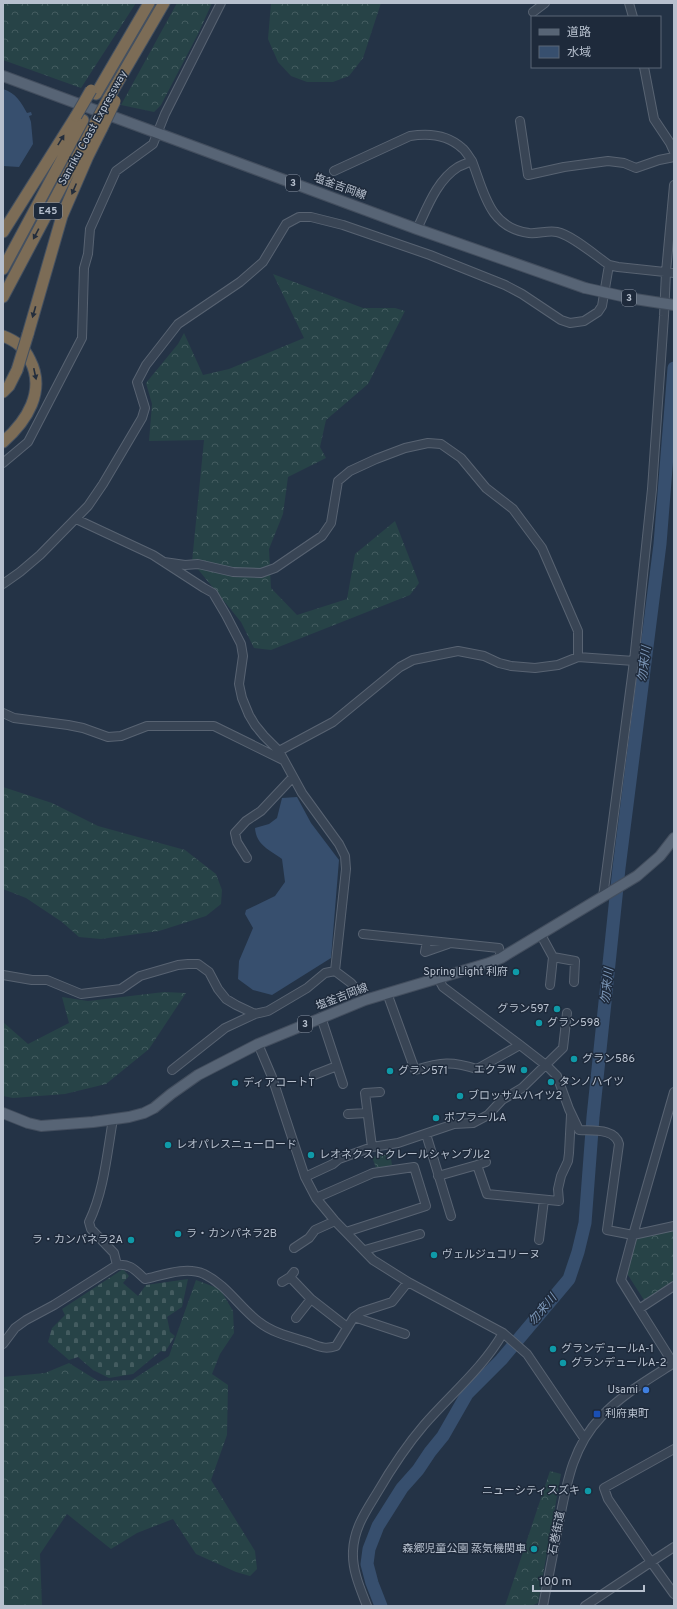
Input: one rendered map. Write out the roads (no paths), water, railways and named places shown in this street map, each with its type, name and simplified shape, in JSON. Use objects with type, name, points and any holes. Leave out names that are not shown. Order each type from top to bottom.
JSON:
[{"type":"highway","points":[[3,392],[9,386],[17,370],[62,216],[88,156],[98,126],[112,100],[136,62],[155,18],[164,3]]},
{"type":"highway","points":[[3,232],[79,118],[93,92],[146,7]]},
{"type":"highway","name":"Sanriku Coast Expressway","points":[[3,269],[79,118]]},
{"type":"highway","name":"Sanriku Coast Expressway","points":[[3,297],[98,126]]},
{"type":"highway","points":[[3,336],[20,344],[33,365],[36,381],[35,395],[28,413],[11,435],[3,442]]},
{"type":"main road","name":"塩釜吉岡線","points":[[3,76],[417,229],[585,288],[635,299],[674,305]]},
{"type":"main road","name":"塩釜吉岡線","points":[[3,1113],[28,1123],[41,1126],[130,1117],[144,1113],[154,1108],[170,1094],[198,1075],[258,1044],[365,1000],[501,958],[637,876],[660,856],[674,838]]},
{"type":"street","points":[[3,463],[28,442],[82,338],[84,268],[88,254],[90,229],[116,171],[153,144],[172,101],[221,3]]},
{"type":"street","points":[[533,12],[545,3]]},
{"type":"street","points":[[629,3],[632,16]]},
{"type":"street","points":[[644,68],[654,119],[670,143],[674,152]]},
{"type":"street","points":[[520,121],[528,176],[564,166],[608,161],[624,163],[636,168],[658,160],[674,157]]},
{"type":"street","points":[[334,171],[410,136],[423,134],[435,135],[452,141],[463,148],[472,161],[489,206],[500,221],[514,229],[530,233],[556,232],[566,235],[609,265],[632,270],[669,272]]},
{"type":"street","points":[[417,229],[427,207],[442,181],[457,168],[472,161]]},
{"type":"street","points":[[605,896],[634,661],[652,489],[669,272],[674,185]]},
{"type":"street","points":[[3,584],[36,559],[76,519],[88,506],[103,484],[142,418],[145,408],[137,382],[146,365],[178,324],[240,282],[263,262],[286,224],[299,217],[311,216],[343,225],[430,255],[505,285],[522,294],[561,320],[570,323],[584,321],[598,312],[602,306],[609,265]]},
{"type":"street","points":[[164,562],[185,565],[198,564],[205,567],[233,572],[261,573],[275,568],[322,536],[331,523],[338,480],[350,471],[405,448],[428,443],[441,444],[461,458],[486,488],[513,509],[542,548],[578,631],[578,657]]},
{"type":"street","points":[[76,519],[153,555],[164,562],[212,593],[226,615],[240,644],[243,656],[239,684],[242,698],[255,725],[279,751],[313,809],[339,844],[345,856],[346,869],[335,971]]},
{"type":"street","points":[[279,751],[333,722],[400,667],[412,660],[458,651],[484,656],[498,663],[511,666],[535,668],[558,665],[578,657],[634,661]]},
{"type":"street","points":[[3,713],[14,718],[84,728],[108,737],[121,736],[147,726],[214,726],[283,760]]},
{"type":"street","points":[[247,858],[237,842],[235,833],[246,821],[261,811],[293,777]]},
{"type":"street","points":[[363,934],[499,948],[501,958]]},
{"type":"street","points":[[541,935],[553,957],[550,985]]},
{"type":"street","points":[[553,957],[575,961],[574,982]]},
{"type":"street","points":[[3,975],[32,980],[47,980],[81,994],[121,989],[140,976],[146,974],[178,965],[198,964],[209,972],[226,999],[256,1014]]},
{"type":"street","points":[[172,1070],[225,1028],[256,1014],[268,1011],[307,988],[325,973],[335,971],[351,983],[365,1000]]},
{"type":"street","points":[[438,978],[443,987],[547,1066],[557,1076],[571,1114],[579,1130],[607,1133],[615,1136],[619,1144],[607,1230],[633,1235],[674,1226]]},
{"type":"street","points":[[387,993],[415,1070],[438,1063],[457,1063],[478,1069],[520,1045]]},
{"type":"street","points":[[305,1177],[333,1164],[339,1159],[372,1147],[398,1143],[454,1124],[473,1123],[488,1115],[502,1100],[522,1088],[547,1066],[563,1048],[567,1013]]},
{"type":"street","points":[[321,1017],[343,1084]]},
{"type":"street","points":[[258,1044],[272,1077],[305,1177],[316,1198],[335,1221],[365,1250],[373,1260],[408,1282],[504,1334],[527,1354],[584,1438]]},
{"type":"street","points":[[314,1075],[338,1066]]},
{"type":"street","points":[[372,1147],[367,1113],[366,1093],[380,1092]]},
{"type":"street","points":[[674,1092],[621,1280],[674,1363]]},
{"type":"street","points":[[348,1114],[367,1113]]},
{"type":"street","points":[[438,1176],[481,1163],[486,1194],[559,1201],[558,1189],[561,1176],[568,1161],[571,1114]]},
{"type":"street","points":[[113,1119],[102,1182],[94,1211],[89,1222],[91,1229],[114,1253],[117,1265]]},
{"type":"street","points":[[426,1134],[451,1216]]},
{"type":"street","points":[[316,1198],[373,1172],[414,1167],[426,1206],[346,1232]]},
{"type":"street","points":[[539,1240],[544,1200]]},
{"type":"street","points":[[294,1248],[310,1238],[315,1230],[335,1221]]},
{"type":"street","points":[[365,1250],[420,1234]]},
{"type":"street","points":[[3,1344],[15,1328],[26,1320],[54,1305],[117,1265],[127,1264],[145,1279],[187,1270],[204,1274],[224,1288],[260,1323],[281,1334],[328,1349],[336,1346],[354,1317],[361,1312],[392,1302],[408,1282]]},
{"type":"street","points":[[282,1282],[292,1275],[311,1299],[347,1327]]},
{"type":"street","points":[[639,1309],[674,1286]]},
{"type":"street","points":[[296,1318],[311,1299]]},
{"type":"street","points":[[354,1317],[405,1334]]},
{"type":"street","points":[[367,1606],[357,1581],[354,1564],[353,1550],[360,1519],[394,1464],[423,1427],[493,1350],[504,1334]]},
{"type":"street","name":"石巻街道","points":[[543,1606],[568,1479],[584,1438],[601,1416],[674,1363]]},
{"type":"street","points":[[674,1449],[604,1488],[608,1499],[650,1562],[674,1594]]},
{"type":"street","points":[[585,1606],[674,1547]]},
{"type":"water","points":[[3,89],[15,95],[27,113],[31,112],[32,115],[29,116],[33,144],[19,167],[3,166]]},
{"type":"water","points":[[297,797],[311,823],[339,860],[331,958],[272,995],[253,990],[238,979],[239,961],[253,928],[245,914],[246,910],[275,896],[285,882],[282,859],[268,850],[261,843],[256,834],[255,828],[269,824],[277,818],[282,798]]},
{"type":"waterway","name":"勿来川","points":[[381,1606],[372,1583],[367,1564],[369,1549],[378,1526],[402,1488],[418,1470],[443,1436],[467,1394],[501,1360],[569,1279],[578,1252],[585,1223],[593,1117],[619,868],[660,544],[674,368]]},
{"type":"place","name":"Spring Light 利府","points":[[516,972]]},
{"type":"place","name":"グラン597","points":[[557,1009]]},
{"type":"place","name":"グラン598","points":[[539,1023]]},
{"type":"place","name":"グラン586","points":[[574,1059]]},
{"type":"place","name":"エクラW","points":[[524,1070]]},
{"type":"place","name":"グラン571","points":[[390,1071]]},
{"type":"place","name":"タンノハイツ","points":[[551,1082]]},
{"type":"place","name":"ディアコートT","points":[[235,1083]]},
{"type":"place","name":"ブロッサムハイツ2","points":[[460,1096]]},
{"type":"place","name":"ポプラールA","points":[[436,1118]]},
{"type":"place","name":"レオパレスニューロード","points":[[168,1145]]},
{"type":"place","name":"レオネクストクレールシャンブル2","points":[[311,1155]]},
{"type":"place","name":"ラ・カンパネラ2B","points":[[178,1234]]},
{"type":"place","name":"ラ・カンパネラ2A","points":[[131,1240]]},
{"type":"place","name":"ヴェルジュコリーヌ","points":[[434,1255]]},
{"type":"place","name":"グランデュールA-1","points":[[553,1349]]},
{"type":"place","name":"グランデュールA-2","points":[[563,1363]]},
{"type":"place","name":"Usami","points":[[646,1390]]},
{"type":"place","name":"利府東町","points":[[597,1414]]},
{"type":"place","name":"ニューシティスズキ","points":[[588,1491]]},
{"type":"place","name":"森郷児童公園 蒸気機関車","points":[[534,1549]]}]
